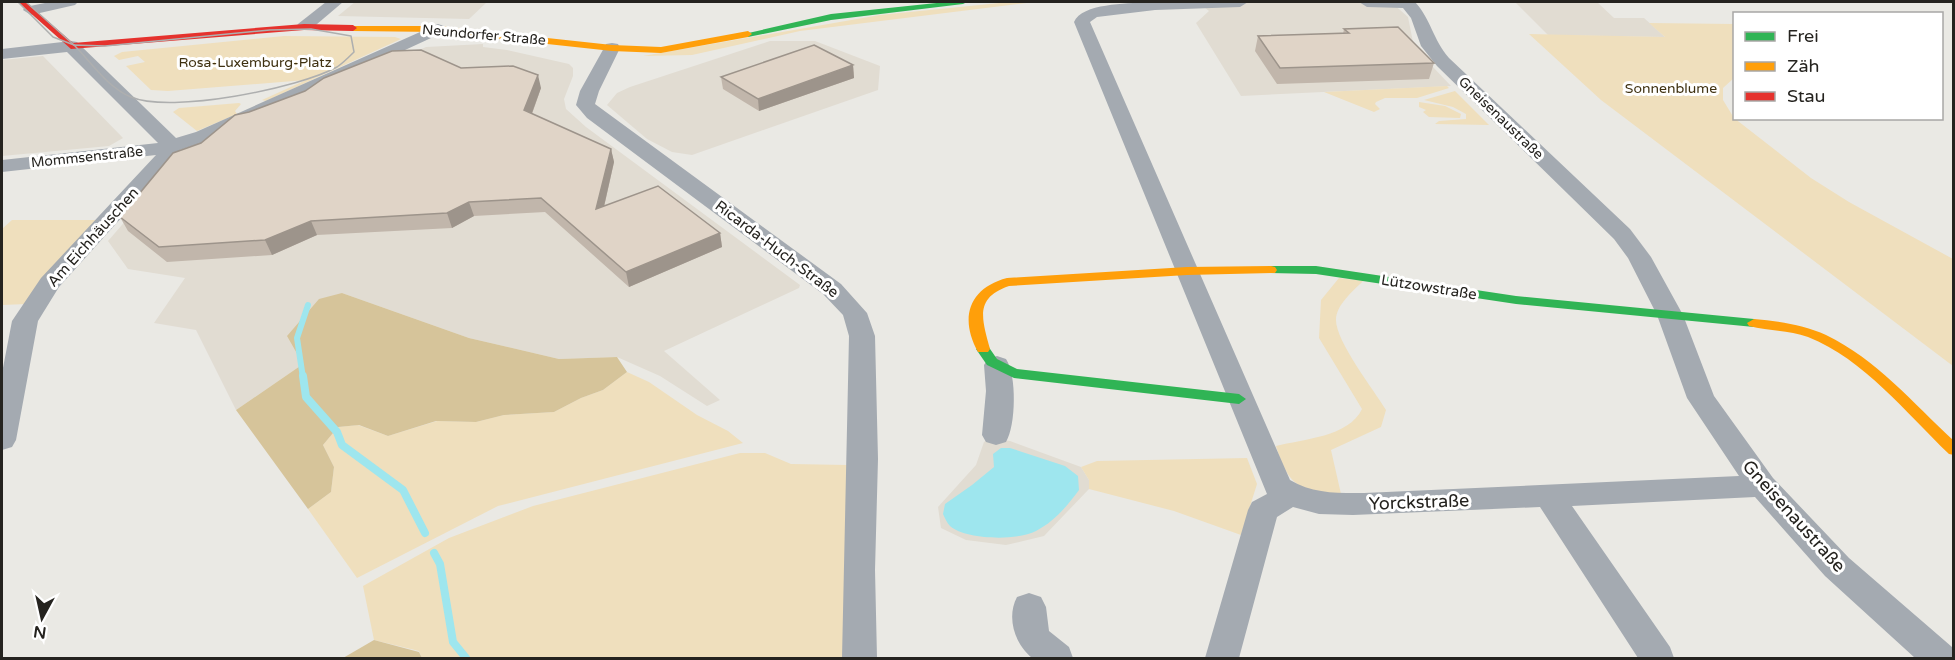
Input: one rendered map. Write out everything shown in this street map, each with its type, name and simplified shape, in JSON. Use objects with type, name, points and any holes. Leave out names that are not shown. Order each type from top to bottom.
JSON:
[{"type":"street","points":[[26,6],[70,2]]},
{"type":"street","points":[[304,27],[335,2]]},
{"type":"street","name":"Neundorfer Straße","points":[[2,54],[71,46],[304,27],[438,29],[646,50],[682,48],[831,17],[936,3],[963,2]]},
{"type":"street","points":[[1222,658],[1263,510],[1283,491],[1239,399],[1082,22],[1084,17],[1093,14],[1155,5],[1240,2]]},
{"type":"street","points":[[1367,2],[1408,2]]},
{"type":"street","name":"Gneisenaustraße","points":[[1408,2],[1419,14],[1426,31],[1428,44],[1443,63],[1622,234],[1639,256],[1670,315],[1701,398],[1762,486],[1837,567],[1939,658]]},
{"type":"street","points":[[26,6],[71,46],[173,146],[203,136],[438,29]]},
{"type":"street","name":"Ricarda-Huch-Straße","points":[[612,48],[604,69],[587,94],[585,105],[594,114],[832,289],[855,313],[862,343],[860,658]]},
{"type":"street","name":"Mommsenstraße","points":[[2,166],[173,146]]},
{"type":"street","name":"Am Eichhäuschen","points":[[2,440],[25,321],[50,283],[162,161],[173,146]]},
{"type":"street","name":"Lützowstraße","points":[[996,435],[1000,391],[997,365],[985,356],[976,325],[975,301],[983,291],[997,282],[1187,271],[1316,270],[1516,300],[1670,315]]},
{"type":"street","points":[[1670,315],[1768,324],[1802,330],[1825,340],[1857,360],[1953,450]]},
{"type":"street","points":[[997,365],[1014,373],[1041,377],[1239,399]]},
{"type":"street","name":"Yorckstraße","points":[[1283,491],[1324,503],[1364,504],[1762,486]]},
{"type":"street","points":[[1549,496],[1657,658]]},
{"type":"street","points":[[1029,607],[1034,638],[1056,658]]},
{"type":"shaded area","points":[[355,2],[487,2],[469,19],[338,16]]},
{"type":"shaded area","points":[[1198,2],[1391,2],[1408,17],[1414,47],[1451,86],[1241,96],[1196,23],[1209,11]]},
{"type":"shaded area","points":[[1515,2],[1597,2],[1614,18],[1644,18],[1665,37],[1548,35]]},
{"type":"shaded area","points":[[770,41],[815,41],[880,66],[878,90],[692,155],[672,152],[647,139],[607,105],[617,93],[630,87]]},
{"type":"shaded area","points":[[483,44],[483,47],[569,64],[573,68],[573,76],[564,99],[566,109],[586,127],[800,285],[799,288],[664,351],[720,400],[707,406],[660,376],[617,357],[559,359],[469,338],[342,293],[303,364],[236,410],[196,330],[154,323],[185,278],[128,269],[108,241],[181,157],[426,47]]},
{"type":"shaded area","points":[[43,56],[123,138],[109,146],[2,156],[2,60]]},
{"type":"shaded area","points":[[342,293],[469,338],[559,359],[617,357],[627,372],[603,390],[554,412],[504,415],[476,422],[436,421],[388,436],[359,425],[338,427],[323,445],[334,467],[331,492],[308,509],[236,410],[303,364],[287,336],[319,299]]},
{"type":"shaded area","points":[[990,438],[1010,441],[1081,467],[1089,480],[1089,489],[1044,536],[1006,545],[966,540],[941,528],[938,507],[976,465],[984,442]]},
{"type":"shaded area","points":[[374,640],[419,652],[422,658],[343,658]]},
{"type":"green space","points":[[1009,2],[1035,2],[800,31],[692,55],[643,56],[880,15]]},
{"type":"green space","name":"Sonnenblume","points":[[1649,23],[1733,24],[1733,79],[1723,88],[1723,100],[1733,120],[1737,120],[1811,178],[1849,202],[1953,259],[1953,366],[1601,100],[1529,34],[1665,37]]},
{"type":"green space","name":"Rosa-Luxemburg-Platz","points":[[284,36],[395,37],[401,39],[266,101],[262,100],[306,80],[168,91],[151,90],[126,66],[145,62],[138,56],[119,60],[114,56],[122,52]]},
{"type":"green space","points":[[1447,86],[1449,88],[1417,98],[1385,98],[1376,102],[1375,104],[1380,109],[1374,112],[1324,92]]},
{"type":"green space","points":[[1455,91],[1489,125],[1435,124],[1439,121],[1466,119],[1466,114],[1453,107],[1424,100]]},
{"type":"green space","points":[[1419,102],[1445,106],[1461,114],[1460,118],[1429,117],[1423,112],[1426,110],[1419,107]]},
{"type":"green space","points":[[241,104],[235,111],[237,114],[197,131],[173,112],[179,108]]},
{"type":"green space","points":[[12,220],[99,220],[27,304],[2,305],[2,229]]},
{"type":"green space","points":[[1339,278],[1363,281],[1339,309],[1336,320],[1342,341],[1386,410],[1381,427],[1331,450],[1341,494],[1315,491],[1298,484],[1285,470],[1276,446],[1312,439],[1336,431],[1347,426],[1362,409],[1319,338],[1321,300]]},
{"type":"green space","points":[[627,372],[649,382],[697,415],[728,431],[743,443],[498,506],[357,578],[308,509],[331,492],[334,467],[323,445],[338,427],[358,425],[388,436],[437,421],[476,422],[504,415],[554,412],[603,390]]},
{"type":"green space","points":[[740,453],[765,453],[791,464],[848,465],[844,658],[422,658],[419,651],[374,640],[363,586],[449,538],[533,506]]},
{"type":"green space","points":[[1247,458],[1257,484],[1241,535],[1174,511],[1089,489],[1089,480],[1081,467],[1097,461]]},
{"type":"water","points":[[1001,448],[1010,448],[1065,466],[1078,476],[1079,490],[1055,518],[1028,534],[992,538],[958,531],[949,525],[943,514],[945,504],[994,467],[993,454]]},
{"type":"building","points":[[1398,27],[1434,63],[1280,68],[1258,36],[1349,33],[1344,29]]},
{"type":"building","points":[[814,45],[853,65],[758,99],[721,77]]},
{"type":"building","points":[[421,50],[461,68],[513,66],[538,75],[524,110],[611,149],[596,209],[658,186],[720,233],[626,272],[541,198],[469,202],[447,213],[311,221],[265,240],[159,247],[120,217],[173,153],[201,143],[235,115],[305,91],[324,78],[392,51]]},
{"type":"waterway","points":[[303,378],[297,338],[308,305]]},
{"type":"waterway","points":[[303,376],[306,397],[337,432],[342,445],[403,490],[425,533]]},
{"type":"waterway","points":[[434,553],[440,564],[453,642],[466,658]]},
{"type":"tram line","points":[[18,2],[53,37],[74,45]]},
{"type":"tram line","points":[[26,2],[74,45]]},
{"type":"tram line","points":[[311,29],[351,36],[354,52],[337,67],[294,83],[204,101],[175,102],[150,101],[123,93],[107,81],[74,45],[105,46],[270,30],[311,29]]},
{"type":"traffic: fast","points":[[748,34],[831,17],[963,2]]},
{"type":"traffic: fast","points":[[1271,270],[1316,270],[1516,300],[1754,323]]},
{"type":"traffic: fast","points":[[983,349],[992,362],[1014,373],[1239,399]]},
{"type":"traffic: slow","points":[[353,28],[438,29],[612,48],[661,50],[748,34]]},
{"type":"traffic: slow","points":[[983,349],[976,316],[979,299],[985,292],[1007,282],[1187,271],[1271,270]]},
{"type":"traffic: slow","points":[[1754,323],[1804,332],[1840,348],[1891,389],[1954,450]]},
{"type":"traffic: jam","points":[[22,2],[71,46],[304,27],[353,28]]}]
